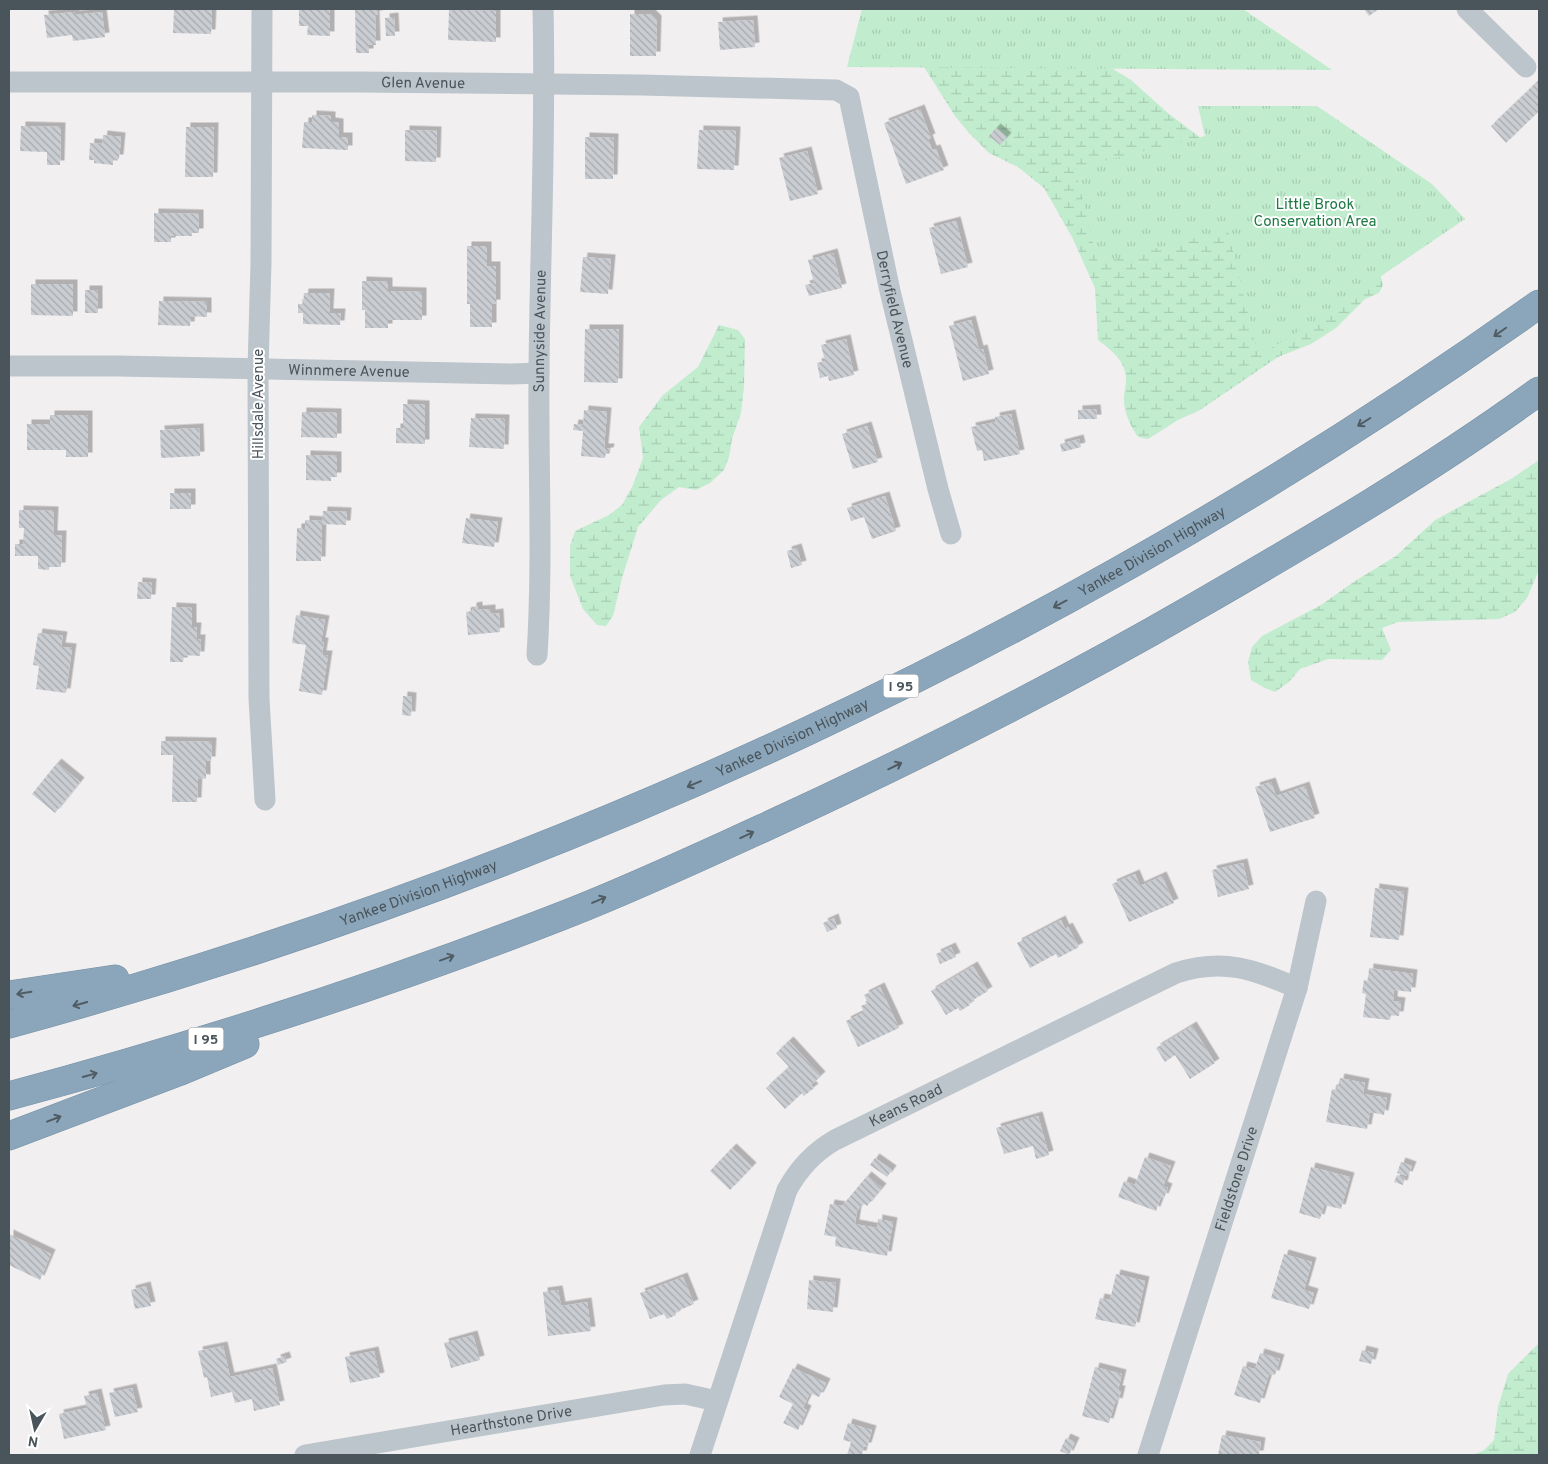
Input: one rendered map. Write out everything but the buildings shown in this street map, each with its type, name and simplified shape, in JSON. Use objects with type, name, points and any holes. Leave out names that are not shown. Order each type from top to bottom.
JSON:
[{"type":"highway","name":"Yankee Division Highway","points":[[9,1024],[211,965],[441,886],[711,776],[959,657],[1084,591],[1249,494],[1376,415],[1480,346],[1539,304]]},
{"type":"highway","name":"I 95","points":[[9,1096],[97,1073],[284,1016],[563,915],[693,860],[846,790],[1001,713],[1130,644],[1253,573],[1411,477],[1539,391]]},
{"type":"highway","points":[[9,995],[211,965]]},
{"type":"highway","points":[[9,1136],[178,1072],[401,974]]},
{"type":"street","name":"Hillsdale Avenue","points":[[262,9],[261,263],[258,368],[259,698],[265,800]]},
{"type":"street","name":"Sunnyside Avenue","points":[[537,655],[540,533],[539,373],[544,84],[543,9]]},
{"type":"street","points":[[1467,9],[1526,67]]},
{"type":"street","name":"Glen Avenue","points":[[9,82],[544,84],[836,90]]},
{"type":"street","name":"Derryfield Avenue","points":[[836,90],[849,97],[890,291],[938,489],[951,534]]},
{"type":"street","name":"Winnmere Avenue","points":[[9,366],[539,373]]},
{"type":"street","name":"Fieldstone Drive","points":[[1148,1455],[1297,988],[1316,901]]},
{"type":"street","name":"Keans Road","points":[[700,1455],[787,1190],[804,1165],[826,1145],[1164,978],[1182,971],[1202,966],[1228,966],[1254,970],[1297,988]]},
{"type":"street","name":"Hearthstone Drive","points":[[305,1455],[664,1395],[685,1394],[717,1401]]},
{"type":"green space","points":[[862,9],[1243,9],[1332,70],[847,67]]},
{"type":"green space","points":[[1108,66],[1131,80],[1169,114],[1380,273],[1383,285],[1379,293],[1365,299],[1336,328],[1311,344],[1278,357],[1200,410],[1178,420],[1148,439],[1138,437],[1132,428],[1124,402],[1126,379],[1124,369],[1117,356],[1098,340],[1095,288],[1072,237],[1044,188],[1018,167],[989,153],[969,133],[955,116],[924,67]]},
{"type":"green space","name":"Little Brook Conservation Area","points":[[1198,106],[1317,106],[1432,184],[1465,219],[1315,321],[1258,356],[1228,230],[1098,263],[1075,168],[1205,136]]},
{"type":"green space","points":[[719,325],[738,330],[745,339],[744,387],[741,413],[724,470],[710,483],[696,490],[679,487],[661,500],[638,527],[622,578],[613,616],[606,626],[597,625],[583,609],[570,576],[570,546],[575,531],[609,515],[622,505],[633,485],[643,458],[639,427],[663,395],[698,367]]},
{"type":"green space","points":[[1539,460],[1539,570],[1527,598],[1515,612],[1499,619],[1398,622],[1382,628],[1391,650],[1382,660],[1328,659],[1300,669],[1289,682],[1275,692],[1251,680],[1248,662],[1252,647],[1262,636],[1321,605],[1396,556],[1435,520],[1511,479]]},
{"type":"green space","points":[[1539,1343],[1539,1455],[1472,1455],[1483,1451],[1494,1440],[1498,1407],[1508,1374]]}]
